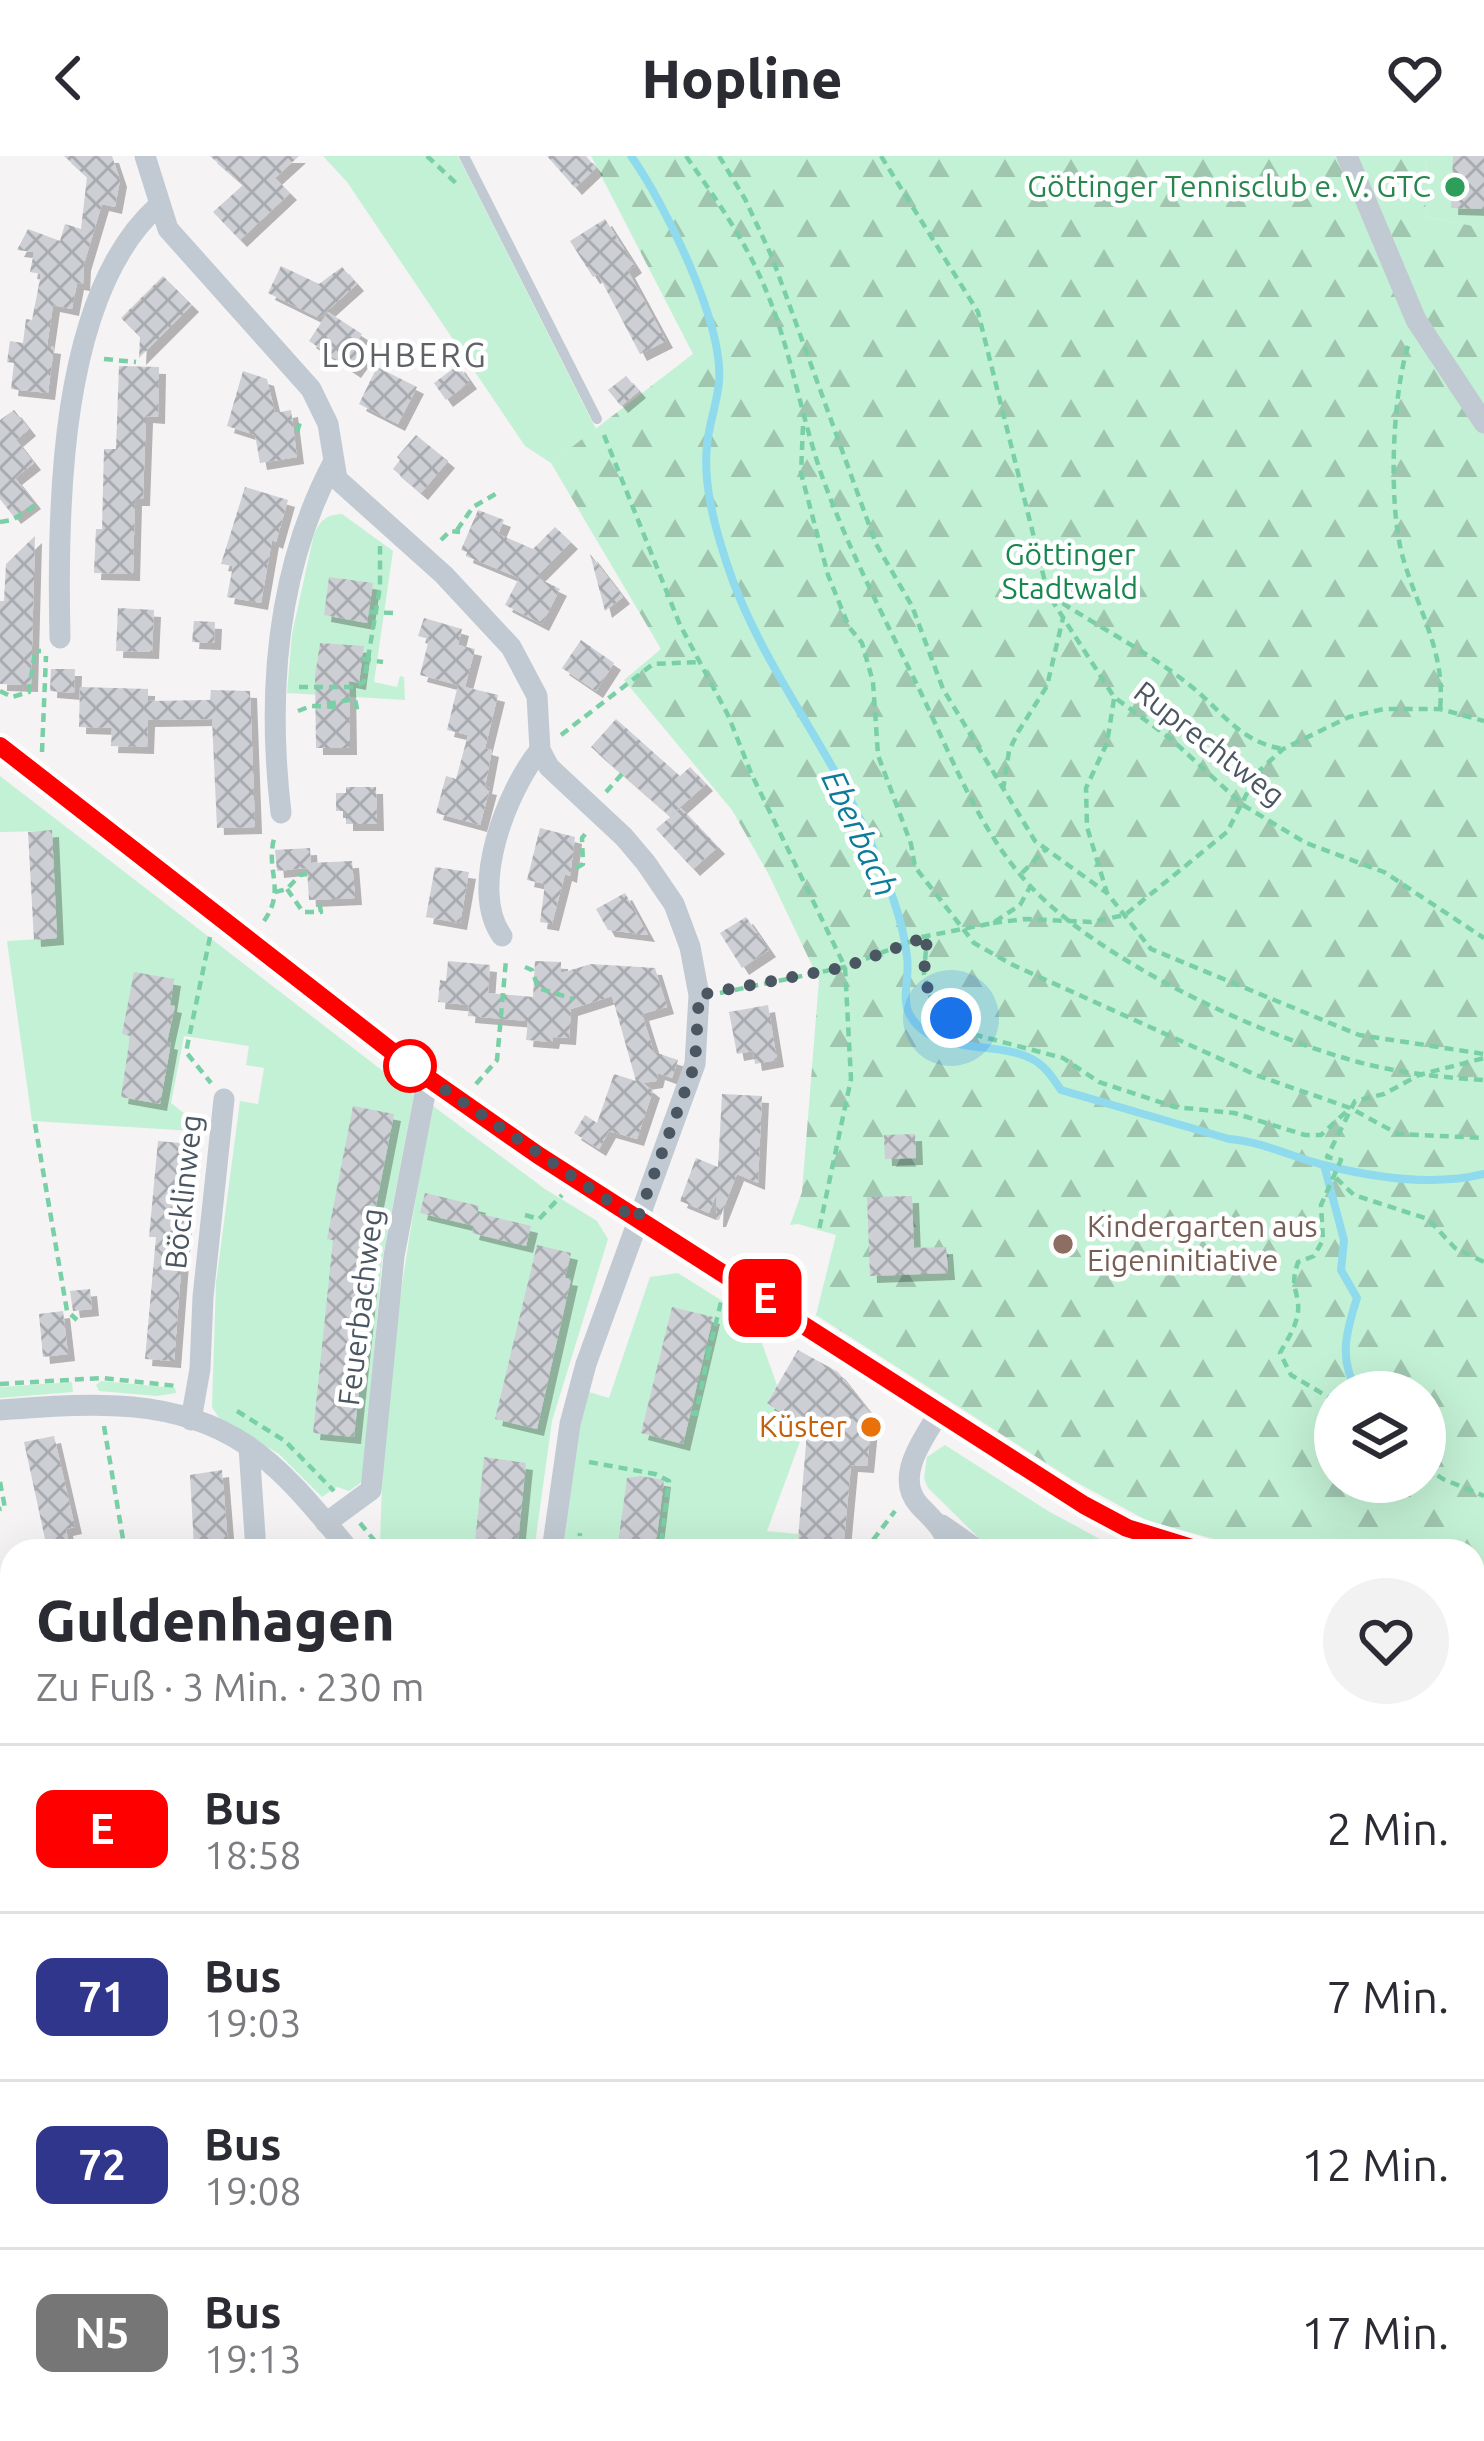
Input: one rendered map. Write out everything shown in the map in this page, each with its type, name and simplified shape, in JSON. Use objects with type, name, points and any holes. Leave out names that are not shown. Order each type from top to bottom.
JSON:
[{"type":"street","points":[[145,156],[158,206],[176,239],[311,388],[328,424],[333,463],[345,490],[444,575],[490,621],[524,666],[537,696],[540,750],[560,780],[624,837],[674,904],[690,947],[699,995],[695,1064],[586,1364],[570,1424],[554,1539]]},
{"type":"street","points":[[1347,156],[1416,320],[1484,423]]},
{"type":"street","points":[[60,638],[65,440],[81,355],[124,244],[158,206]]},
{"type":"street","points":[[281,813],[275,716],[277,650],[309,512],[333,463]]},
{"type":"street","points":[[0,746],[428,1078],[575,1181],[1113,1521],[1157,1539]]},
{"type":"street","points":[[504,945],[489,905],[492,865],[514,787],[540,750]]},
{"type":"street","name":"Feuerbachweg","points":[[326,1522],[371,1490],[394,1256],[428,1078]]},
{"type":"street","name":"Böcklinweg","points":[[191,1420],[200,1369],[202,1297],[224,1099]]},
{"type":"street","points":[[0,1410],[100,1403],[159,1409],[191,1420],[249,1447],[340,1539]]},
{"type":"street","points":[[941,1410],[916,1452],[911,1494],[961,1539]]},
{"type":"street","points":[[249,1447],[255,1539]]},
{"type":"street","points":[[942,1526],[946,1539]]},
{"type":"street","points":[[0,1610],[0,1620]]},
{"type":"lane","points":[[464,156],[597,419]]},
{"type":"path","points":[[686,156],[734,225],[766,291],[803,419],[854,554],[960,778],[988,830],[1030,886],[1091,938],[1158,979],[1283,1036],[1343,1058],[1419,1076],[1484,1080]]},
{"type":"path","points":[[719,156],[772,257],[876,544],[912,606],[943,689],[1035,841],[1107,893],[1151,949],[1360,1035],[1484,1056]]},
{"type":"path","name":"Ruprechtweg","points":[[881,156],[978,312],[1048,594],[1114,697],[1171,739],[1243,805],[1306,843],[1384,872],[1484,938]]},
{"type":"path","points":[[1416,320],[1398,386],[1397,515],[1401,552],[1442,668],[1440,709]]},
{"type":"path","points":[[81,355],[136,362]]},
{"type":"path","points":[[597,419],[699,662],[845,967],[851,1079],[819,1230]]},
{"type":"path","points":[[803,419],[801,473],[829,574],[848,627],[862,643],[873,682],[878,755],[911,844],[915,868],[974,943],[1256,1075],[1350,1108],[1398,1134],[1484,1138]]},
{"type":"path","points":[[457,530],[473,507],[499,492]]},
{"type":"path","points":[[0,522],[35,505]]},
{"type":"path","points":[[275,687],[354,687],[364,682],[380,539],[389,528]]},
{"type":"path","points":[[1048,594],[1192,687],[1236,730],[1261,746],[1282,749]]},
{"type":"path","points":[[373,612],[393,613]]},
{"type":"path","points":[[1004,790],[1010,751],[1047,686],[1063,618]]},
{"type":"path","points":[[0,691],[12,697],[29,692],[35,651],[46,651],[42,752]]},
{"type":"path","points":[[366,659],[382,662]]},
{"type":"path","points":[[540,750],[653,664],[699,662]]},
{"type":"path","points":[[1107,893],[1087,827],[1086,788],[1107,742],[1114,697]]},
{"type":"path","points":[[275,716],[336,700],[355,700],[358,714]]},
{"type":"path","points":[[322,706],[338,707]]},
{"type":"path","points":[[699,995],[845,967],[925,936],[964,928],[1025,919],[1072,922],[1125,915],[1227,832],[1258,772],[1282,749],[1349,717],[1384,709],[1440,709],[1484,721]]},
{"type":"path","points":[[263,923],[276,904],[271,850],[281,813]]},
{"type":"path","points":[[576,868],[583,864],[579,837],[600,815]]},
{"type":"path","points":[[1022,873],[1046,849]]},
{"type":"path","points":[[275,892],[287,890],[299,875],[308,874]]},
{"type":"path","points":[[993,923],[1020,905],[1030,886]]},
{"type":"path","points":[[287,890],[303,912],[321,912],[319,902]]},
{"type":"path","name":"Böcklinweg","points":[[216,914],[186,1052],[224,1099]]},
{"type":"path","points":[[925,936],[924,974],[931,998],[940,1011],[976,1035],[1063,1058],[1099,1082],[1175,1107],[1234,1113],[1305,1135],[1321,1135],[1350,1108]]},
{"type":"path","points":[[476,1084],[497,1060],[504,945]]},
{"type":"path","points":[[525,967],[532,970],[538,988],[573,999]]},
{"type":"path","points":[[1314,1388],[1292,1375],[1280,1353],[1294,1328],[1298,1304],[1291,1285],[1298,1262],[1314,1256],[1323,1240],[1321,1205],[1341,1160],[1327,1157],[1329,1147],[1355,1101],[1484,1056]]},
{"type":"path","points":[[35,1124],[67,1311],[76,1320]]},
{"type":"path","points":[[1321,1135],[1329,1147]]},
{"type":"path","points":[[1336,1178],[1354,1195],[1428,1219],[1455,1248],[1484,1262]]},
{"type":"path","points":[[525,1215],[539,1219],[575,1181]]},
{"type":"path","points":[[691,1413],[696,1414],[707,1350],[728,1275]]},
{"type":"path","points":[[100,1403],[123,1539]]},
{"type":"path","points":[[589,1462],[669,1481],[660,1539]]},
{"type":"path","points":[[1446,1480],[1484,1496]]},
{"type":"path","points":[[0,1482],[4,1508],[0,1509]]},
{"type":"path","points":[[874,1539],[911,1494]]},
{"type":"green space","points":[[323,156],[458,156],[596,429],[551,463],[525,446],[347,182]]},
{"type":"green space","name":"Göttinger Stadtwald","points":[[591,156],[1427,156],[1425,217],[1484,228],[1484,1539],[1214,1539],[1148,1521],[1074,1481],[816,1315],[836,1235],[790,1225],[802,1192],[819,980],[732,810],[624,680],[661,649],[551,463],[693,354]]},
{"type":"green space","name":"Göttinger Tennisclub e. V. GTC","points":[[1427,156],[1484,156],[1484,228],[1425,217]]},
{"type":"green space","points":[[342,514],[393,551],[374,682],[397,687],[400,676],[404,677],[405,700],[287,693],[292,634],[314,534],[325,519]]},
{"type":"green space","points":[[0,776],[414,1095],[382,1261],[363,1481],[349,1491],[337,1487],[322,1497],[279,1454],[219,1418],[212,1407],[216,1283],[240,1101],[258,1104],[264,1068],[246,1065],[249,1046],[184,1036],[171,1103],[189,1117],[194,1131],[32,1121],[7,941],[57,938],[51,831],[0,832]]},
{"type":"green space","points":[[433,1106],[545,1189],[597,1221],[608,1239],[552,1421],[536,1539],[381,1539],[396,1327]]},
{"type":"green space","points":[[678,1273],[754,1321],[777,1385],[767,1403],[789,1418],[808,1420],[767,1531],[798,1534],[798,1539],[565,1539],[579,1426],[589,1392],[609,1398],[650,1277]]},
{"type":"green space","points":[[101,1381],[175,1388],[176,1393],[99,1391],[96,1385]]},
{"type":"green space","points":[[72,1382],[73,1392],[0,1398],[0,1387]]},
{"type":"green space","points":[[945,1445],[1100,1539],[980,1539],[928,1488],[924,1478],[927,1457]]},
{"type":"building","points":[[64,156],[112,156],[120,180],[115,207],[102,204],[84,264],[83,284],[77,283],[72,309],[53,305],[47,346],[54,347],[48,393],[11,389],[10,341],[23,343],[41,274],[30,272],[34,252],[17,250],[28,229],[60,241],[65,224],[81,229],[87,177]]},
{"type":"building","points":[[210,156],[299,156],[275,178],[290,193],[240,240],[213,212],[243,185]]},
{"type":"building","points":[[547,156],[586,156],[596,168],[575,188]]},
{"type":"building","points":[[1453,156],[1484,156],[1484,209],[1451,208]]},
{"type":"building","points":[[605,219],[635,266],[628,271],[666,341],[640,354],[598,274],[593,277],[570,241]]},
{"type":"building","points":[[281,266],[319,284],[342,267],[357,284],[319,318],[268,293]]},
{"type":"building","points":[[163,276],[192,305],[139,358],[140,337],[121,318]]},
{"type":"building","points":[[328,312],[362,334],[354,346],[366,354],[354,371],[309,341]]},
{"type":"building","points":[[458,365],[470,382],[446,400],[434,383]]},
{"type":"building","points":[[119,366],[159,367],[158,417],[146,416],[143,499],[135,499],[133,574],[94,573],[96,529],[102,529],[104,449],[116,449]]},
{"type":"building","points":[[377,367],[417,387],[398,424],[359,404]]},
{"type":"building","points":[[243,371],[267,379],[275,413],[291,410],[297,457],[260,463],[255,435],[227,426]]},
{"type":"building","points":[[626,376],[639,391],[621,406],[608,390]]},
{"type":"building","points":[[14,410],[29,429],[16,440],[34,463],[15,478],[34,502],[14,517],[0,499],[0,420]]},
{"type":"building","points":[[416,435],[448,461],[421,493],[393,469]]},
{"type":"building","points":[[245,487],[288,500],[276,542],[272,540],[261,603],[227,597],[233,566],[221,564]]},
{"type":"building","points":[[478,510],[504,520],[498,534],[533,549],[555,527],[571,542],[536,577],[560,589],[542,624],[505,605],[519,578],[461,550]]},
{"type":"building","points":[[35,536],[31,685],[0,684],[0,601],[4,601],[6,564]]},
{"type":"building","points":[[590,554],[623,597],[605,611]]},
{"type":"building","points":[[329,577],[373,583],[367,623],[324,615]]},
{"type":"building","points":[[118,608],[154,610],[152,652],[116,651]]},
{"type":"building","points":[[424,618],[462,629],[458,645],[475,649],[465,687],[498,695],[485,748],[492,750],[485,787],[490,788],[480,825],[436,813],[446,776],[456,779],[468,735],[447,730],[458,685],[420,675],[429,639],[418,636]]},
{"type":"building","points":[[194,621],[215,622],[214,643],[192,642]]},
{"type":"building","points":[[581,640],[614,663],[596,691],[562,668]]},
{"type":"building","points":[[320,643],[364,646],[359,683],[349,681],[350,748],[316,748],[315,676]]},
{"type":"building","points":[[51,669],[75,669],[74,693],[50,691]]},
{"type":"building","points":[[80,687],[148,689],[148,701],[210,700],[211,690],[250,691],[255,827],[217,828],[212,719],[148,720],[147,747],[111,746],[112,728],[79,727]]},
{"type":"building","points":[[616,719],[680,776],[690,767],[706,784],[670,816],[591,747]]},
{"type":"building","points":[[346,787],[376,787],[377,824],[346,824],[346,811],[336,811],[336,793],[346,793]]},
{"type":"building","points":[[681,808],[718,847],[693,869],[656,829]]},
{"type":"building","points":[[540,828],[575,837],[570,876],[565,874],[552,924],[540,922],[545,884],[527,880]]},
{"type":"building","points":[[52,830],[57,938],[34,940],[28,832]]},
{"type":"building","points":[[310,848],[311,863],[352,861],[355,898],[309,900],[307,868],[277,871],[275,850]]},
{"type":"building","points":[[435,867],[469,872],[460,923],[426,917]]},
{"type":"building","points":[[625,893],[648,935],[608,930],[596,909]]},
{"type":"building","points":[[746,917],[769,950],[742,968],[720,933]]},
{"type":"building","points":[[448,961],[490,965],[488,993],[533,997],[535,961],[561,962],[561,973],[591,964],[655,968],[667,1007],[642,1014],[654,1052],[678,1060],[672,1078],[658,1073],[656,1081],[643,1083],[653,1091],[637,1139],[609,1131],[599,1149],[574,1133],[585,1115],[597,1123],[614,1074],[636,1081],[612,996],[571,1009],[569,1038],[526,1040],[528,1021],[468,1016],[469,1005],[438,1002]]},
{"type":"building","points":[[134,972],[174,979],[170,1005],[175,1006],[167,1042],[171,1043],[160,1104],[121,1097],[130,1036],[122,1034]]},
{"type":"building","points":[[768,1005],[777,1060],[755,1064],[753,1051],[737,1054],[729,1012]]},
{"type":"building","points":[[722,1094],[762,1096],[758,1183],[737,1174],[716,1220],[717,1192],[709,1213],[680,1201],[696,1158],[718,1167]]},
{"type":"building","points":[[353,1106],[394,1114],[362,1277],[371,1278],[354,1437],[313,1433],[333,1240],[327,1239]]},
{"type":"building","points":[[915,1134],[916,1158],[885,1159],[884,1135]]},
{"type":"building","points":[[158,1141],[191,1144],[174,1361],[145,1359],[156,1237],[149,1237]]},
{"type":"building","points":[[425,1193],[479,1206],[474,1226],[420,1213]]},
{"type":"building","points":[[912,1196],[914,1248],[946,1247],[948,1273],[870,1276],[867,1197]]},
{"type":"building","points":[[477,1213],[531,1226],[526,1246],[472,1233]]},
{"type":"building","points":[[537,1245],[571,1253],[565,1278],[571,1279],[537,1429],[495,1419]]},
{"type":"building","points":[[90,1289],[92,1309],[73,1311],[70,1291]]},
{"type":"building","points":[[672,1307],[713,1317],[683,1444],[641,1433]]},
{"type":"building","points":[[63,1311],[68,1354],[43,1357],[39,1314]]},
{"type":"building","points":[[798,1350],[838,1372],[872,1415],[867,1466],[851,1465],[844,1539],[798,1539],[808,1420],[789,1418],[767,1403]]},
{"type":"building","points":[[54,1436],[75,1527],[66,1529],[68,1539],[45,1539],[24,1442]]},
{"type":"building","points":[[484,1457],[526,1463],[518,1539],[475,1539]]},
{"type":"building","points":[[222,1470],[228,1539],[194,1539],[190,1475]]},
{"type":"building","points":[[627,1478],[664,1480],[657,1539],[619,1539]]},
{"type":"waterway","name":"Eberbach","points":[[631,156],[690,265],[712,329],[719,382],[706,460],[726,561],[755,632],[868,836],[901,926],[908,964],[906,1005],[918,1025],[946,1041],[1030,1058],[1061,1090],[1315,1163],[1406,1179],[1484,1174]]},
{"type":"waterway","points":[[1324,1165],[1344,1240],[1341,1270],[1357,1298],[1347,1334],[1349,1371]]},
{"type":"bus line","name":"E","points":[[0,746],[408,1064],[593,1193],[790,1313],[1084,1505],[1156,1539]]},
{"type":"place","name":"Göttinger Tennisclub e. V. GTC","points":[[1455,187]]},
{"type":"place","name":"Kindergarten aus Eigeninitiative","points":[[1063,1244]]},
{"type":"place","name":"Küster","points":[[871,1427]]},
{"type":"district","name":"LOHBERG","points":[[405,355]]},
{"type":"route","points":[[410,1066],[637,1220],[695,1064],[699,995],[845,967],[928,936],[926,985],[940,1011],[951,1018]]}]
